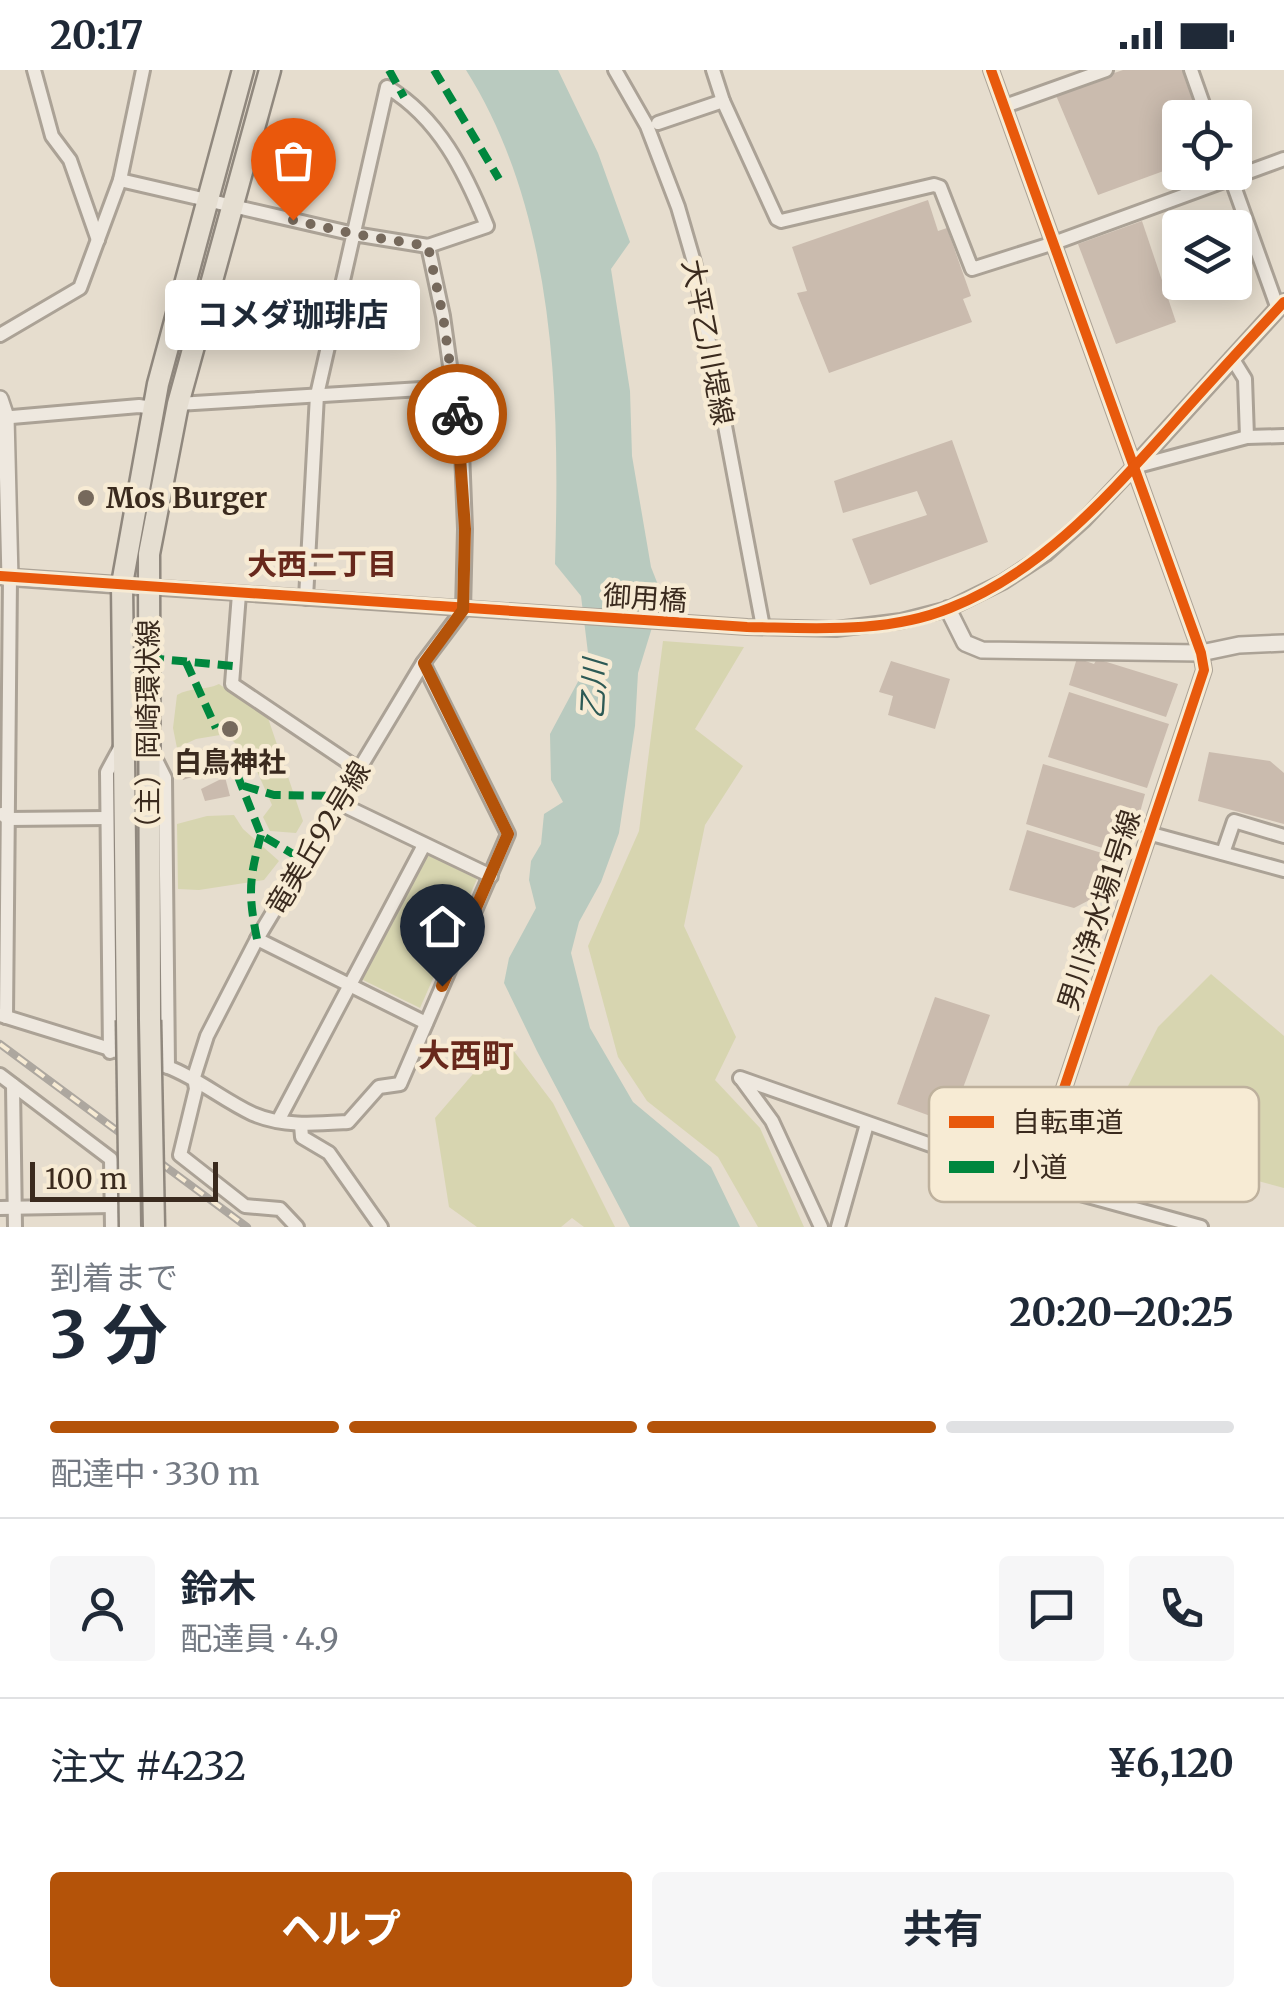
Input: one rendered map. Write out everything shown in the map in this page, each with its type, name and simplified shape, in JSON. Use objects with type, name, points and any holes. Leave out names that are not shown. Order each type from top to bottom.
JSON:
[{"type":"main road","name":"（主）岡崎環状線","points":[[130,1227],[122,584],[154,408],[243,70]]},
{"type":"main road","name":"（主）岡崎環状線","points":[[154,1227],[147,588],[162,475],[178,404],[270,70]]},
{"type":"street","points":[[34,70],[52,136],[70,160],[98,240]]},
{"type":"street","points":[[0,335],[80,288],[120,180],[143,70]]},
{"type":"street","name":"大平乙川堤線","points":[[615,70],[647,126],[694,262],[762,627]]},
{"type":"street","points":[[713,70],[723,101],[777,218],[782,221],[940,186],[972,269],[1054,243],[1193,190]]},
{"type":"street","points":[[991,70],[1201,653]]},
{"type":"street","points":[[1005,106],[1106,70]]},
{"type":"street","points":[[1190,70],[1201,100]]},
{"type":"street","points":[[120,180],[354,234],[428,246],[487,226],[460,164],[440,134],[404,98],[387,88],[354,234],[317,395],[306,598]]},
{"type":"street","points":[[658,123],[723,101]]},
{"type":"street","points":[[1252,169],[1284,158]]},
{"type":"street","points":[[1134,467],[1281,306],[1235,190]]},
{"type":"street","points":[[428,246],[454,387],[464,510],[463,610]]},
{"type":"street","points":[[1232,358],[1245,379],[1246,437]]},
{"type":"street","points":[[178,404],[454,387]]},
{"type":"street","points":[[0,399],[5,577],[3,1016],[168,1067],[194,1077],[253,1114],[301,1125],[348,1122],[379,1087],[400,1084],[508,834],[424,663]]},
{"type":"street","points":[[3,418],[154,408]]},
{"type":"street","points":[[1134,467],[1246,437],[1284,436]]},
{"type":"street","name":"御用橋","points":[[147,588],[762,627],[836,629],[902,622],[948,609],[1003,582],[1046,554],[1134,467]]},
{"type":"street","points":[[5,577],[147,588]]},
{"type":"street","points":[[239,594],[232,684],[358,769]]},
{"type":"street","points":[[948,609],[965,643],[982,650],[1201,653],[1284,643]]},
{"type":"street","name":"竜美丘92号線","points":[[297,1227],[280,1209],[246,1206],[180,1155],[196,1089],[194,1077],[208,1036],[256,939],[424,663],[463,610]]},
{"type":"street","name":"男川浄水場1号線","points":[[1064,1087],[1203,678],[1201,653]]},
{"type":"street","points":[[148,742],[165,778],[168,1067]]},
{"type":"street","points":[[110,1052],[107,772],[122,744]]},
{"type":"street","points":[[342,796],[345,806],[491,876]]},
{"type":"street","points":[[4,816],[107,818]]},
{"type":"street","points":[[1223,854],[1234,821],[1284,836]]},
{"type":"street","points":[[1148,833],[1284,870]]},
{"type":"street","points":[[278,1121],[424,845]]},
{"type":"street","points":[[256,939],[426,1022]]},
{"type":"street","points":[[0,1076],[111,1158],[112,1227]]},
{"type":"street","points":[[821,1227],[772,1120],[740,1078],[929,1145]]},
{"type":"street","points":[[13,1085],[7,1208],[15,1227]]},
{"type":"street","points":[[838,1227],[866,1124]]},
{"type":"street","points":[[301,1125],[302,1137],[330,1153],[381,1227]]},
{"type":"street","points":[[1112,1202],[1201,1227]]},
{"type":"street","points":[[7,1208],[112,1206]]},
{"type":"shaded area","points":[[663,641],[744,647],[695,729],[743,766],[705,825],[684,926],[736,1037],[715,1080],[760,1128],[804,1227],[758,1227],[718,1157],[647,1101],[618,1057],[588,946],[639,831]]},
{"type":"shaded area","points":[[219,684],[268,718],[303,821],[296,833],[270,831],[263,817],[272,805],[252,760],[226,734],[196,739],[177,748],[173,728],[177,695]]},
{"type":"shaded area","points":[[234,815],[243,829],[279,861],[264,880],[199,890],[178,889],[177,824],[207,816]]},
{"type":"shaded area","points":[[427,854],[477,879],[420,1008],[361,979]]},
{"type":"shaded area","points":[[1211,974],[1284,1036],[1284,1188],[1259,1181],[1259,1087],[1128,1087],[1158,1027]]},
{"type":"shaded area","points":[[504,1038],[553,1103],[615,1227],[584,1227],[572,1218],[561,1227],[477,1227],[449,1207],[435,1118]]},
{"type":"water","name":"乙川","points":[[466,70],[558,70],[598,153],[630,242],[611,269],[630,391],[632,456],[651,567],[662,595],[638,673],[635,726],[619,833],[601,882],[579,922],[571,953],[590,1028],[633,1102],[711,1167],[740,1227],[630,1227],[504,983],[509,958],[536,908],[529,880],[531,861],[541,844],[544,814],[563,802],[551,780],[550,734],[589,661],[581,596],[555,564],[553,373],[535,246],[519,184],[496,126]]},
{"type":"building","points":[[1123,70],[1184,70],[1193,100],[1162,100],[1162,172],[1098,195],[1055,93]]},
{"type":"building","points":[[928,200],[938,231],[947,228],[971,296],[963,299],[972,322],[829,373],[797,293],[807,291],[792,247]]},
{"type":"building","points":[[1142,221],[1162,280],[1162,300],[1169,300],[1176,322],[1116,344],[1078,244]]},
{"type":"building","points":[[952,440],[988,542],[870,585],[852,539],[927,515],[917,491],[843,513],[834,481]]},
{"type":"building","points":[[1077,658],[1094,664],[1097,659],[1178,684],[1166,717],[1069,685]]},
{"type":"building","points":[[891,661],[950,679],[935,729],[888,715],[893,696],[879,692]]},
{"type":"building","points":[[1069,692],[1169,724],[1147,788],[1048,757]]},
{"type":"building","points":[[205,748],[213,770],[183,780],[175,759]]},
{"type":"building","points":[[1209,752],[1270,761],[1284,773],[1284,824],[1198,801]]},
{"type":"building","points":[[1043,764],[1145,794],[1128,856],[1026,824]]},
{"type":"building","points":[[225,777],[230,796],[205,801],[201,789]]},
{"type":"building","points":[[1027,830],[1118,858],[1107,891],[1074,908],[1009,890]]},
{"type":"building","points":[[935,997],[990,1015],[963,1087],[929,1087],[929,1115],[897,1104]]},
{"type":"railway","points":[[0,1044],[247,1227]]},
{"type":"marked path","points":[[389,70],[404,97]]},
{"type":"marked path","points":[[434,70],[499,179]]},
{"type":"marked path","points":[[149,658],[233,666]]},
{"type":"marked path","points":[[186,662],[216,728]]},
{"type":"marked path","points":[[229,754],[261,835],[303,860]]},
{"type":"marked path","points":[[244,786],[274,795],[342,796]]},
{"type":"marked path","points":[[257,939],[251,887],[261,835]]},
{"type":"cycle path","points":[[991,70],[1204,670],[1064,1087]]},
{"type":"cycle path","points":[[0,576],[747,627],[850,628],[901,622],[984,593],[1044,553],[1122,480],[1284,302]]},
{"type":"way so far","points":[[293,220],[428,246],[457,414]]},
{"type":"place","name":"コメダ珈琲店","points":[[293,220]]},
{"type":"place","name":"Mos Burger","points":[[86,498]]},
{"type":"place","name":"白鳥神社","points":[[230,729]]},
{"type":"district","name":"大西二丁目","points":[[322,564]]},
{"type":"district","name":"大西町","points":[[466,1056]]},
{"type":"route","points":[[442,986],[508,834],[424,663],[463,610],[465,529],[457,414]]}]
